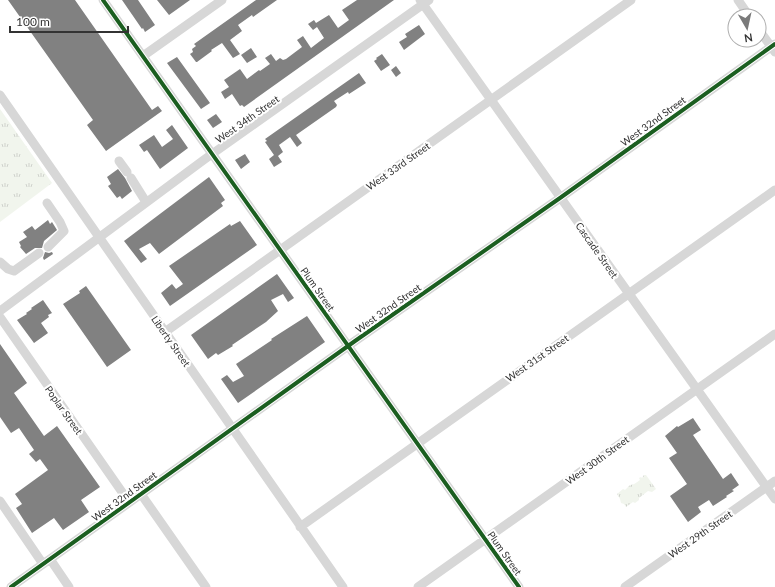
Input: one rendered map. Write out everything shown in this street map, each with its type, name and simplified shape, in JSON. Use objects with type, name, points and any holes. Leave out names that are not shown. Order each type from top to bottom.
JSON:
[{"type":"street","name":"Plum Street","points":[[103,0],[519,587]]},
{"type":"street","points":[[143,56],[222,0]]},
{"type":"street","name":"West 33rd Street","points":[[165,332],[631,0]]},
{"type":"street","name":"Cascade Street","points":[[424,1],[560,198],[775,499]]},
{"type":"street","name":"West 34th Street","points":[[0,311],[146,202],[424,1]]},
{"type":"street","points":[[767,39],[774,47]]},
{"type":"street","name":"West 32nd Street","points":[[11,587],[348,346],[774,47]]},
{"type":"street","name":"Liberty Street","points":[[0,95],[342,587]]},
{"type":"street","points":[[119,161],[146,202]]},
{"type":"street","name":"West 31st Street","points":[[300,527],[775,190]]},
{"type":"street","points":[[47,203],[60,222],[64,231],[48,247]]},
{"type":"street","points":[[0,262],[8,269],[14,271],[39,253]]},
{"type":"street","name":"Poplar Street","points":[[0,317],[129,502]]},
{"type":"street","name":"West 30th Street","points":[[418,587],[775,334]]},
{"type":"street","name":"West 29th Street","points":[[625,587],[775,481]]},
{"type":"street","points":[[141,494],[206,587]]},
{"type":"street","points":[[0,501],[47,562],[69,587]]},
{"type":"green space","points":[[0,109],[52,183],[0,222]]},
{"type":"green space","points":[[646,475],[656,489],[652,492],[648,491],[635,503],[633,502],[626,507],[621,503],[617,494],[640,480],[639,478],[642,478]]},
{"type":"building","points":[[8,0],[75,0],[152,110],[158,106],[162,111],[106,151],[87,125],[93,120]]},
{"type":"building","points":[[122,0],[138,0],[155,25],[145,32]]},
{"type":"building","points":[[157,0],[190,0],[169,15]]},
{"type":"building","points":[[256,0],[277,0],[253,17],[252,15],[238,25],[242,31],[230,40],[240,54],[233,58],[222,43],[196,62],[190,54],[193,52],[192,49],[196,46],[194,44]]},
{"type":"building","points":[[357,0],[394,0],[244,107],[242,105],[240,106],[232,94],[225,99],[221,92],[229,87],[224,80],[240,69],[247,79],[270,64],[265,58],[271,54],[276,61],[280,58],[283,60],[286,59],[302,47],[297,40],[303,36],[311,48],[324,38],[317,27],[313,30],[308,24],[314,20],[316,23],[329,15],[338,28],[349,20],[342,10]]},
{"type":"building","points":[[419,25],[425,34],[404,50],[399,42],[407,37],[405,34]]},
{"type":"building","points":[[251,48],[257,57],[247,63],[241,55]]},
{"type":"building","points":[[382,54],[390,65],[381,71],[374,61]]},
{"type":"building","points":[[177,57],[210,103],[201,109],[167,63]]},
{"type":"building","points":[[396,66],[401,73],[396,77],[391,70]]},
{"type":"building","points":[[359,73],[366,83],[349,94],[348,92],[334,101],[337,105],[336,107],[296,135],[302,143],[297,147],[290,137],[279,145],[283,152],[278,156],[282,162],[274,167],[269,159],[274,155],[265,142],[267,141],[265,139]]},
{"type":"building","points":[[216,114],[222,122],[213,128],[207,120]]},
{"type":"building","points":[[172,125],[188,148],[160,169],[147,150],[144,152],[139,145],[154,135],[162,147],[173,139],[166,130]]},
{"type":"building","points":[[245,154],[250,162],[241,169],[235,160]]},
{"type":"building","points":[[118,169],[132,191],[122,199],[120,196],[117,198],[108,186],[111,184],[107,177]]},
{"type":"building","points":[[209,177],[225,200],[221,203],[223,206],[159,254],[150,243],[139,249],[147,259],[141,263],[124,241]]},
{"type":"building","points":[[48,220],[50,224],[52,222],[57,230],[44,241],[42,248],[35,248],[26,254],[20,247],[19,242],[27,237],[23,232],[32,226],[35,230]]},
{"type":"building","points":[[240,221],[257,245],[170,306],[161,293],[172,284],[176,289],[183,284],[169,266],[230,224],[231,226]]},
{"type":"building","points":[[45,252],[52,252],[53,254],[44,260],[43,258]]},
{"type":"building","points":[[277,274],[294,298],[288,302],[283,294],[271,300],[278,311],[266,322],[232,345],[233,346],[218,355],[216,353],[208,359],[191,335]]},
{"type":"building","points":[[86,286],[131,350],[107,367],[63,304],[80,293],[79,291]]},
{"type":"building","points":[[43,300],[52,313],[48,315],[49,317],[41,323],[48,333],[34,343],[17,320],[27,314],[26,313],[32,309],[31,308]]},
{"type":"building","points":[[307,316],[325,342],[238,403],[221,379],[227,375],[233,382],[244,376],[236,364]]},
{"type":"building","points":[[0,344],[27,383],[14,393],[44,436],[57,426],[100,487],[81,500],[89,512],[63,530],[54,518],[32,533],[16,508],[22,504],[15,494],[48,470],[40,459],[36,462],[29,454],[34,450],[19,428],[11,433],[0,417]]},
{"type":"building","points":[[693,418],[701,430],[693,435],[723,479],[731,473],[739,485],[732,490],[734,491],[726,496],[727,497],[713,506],[709,500],[698,507],[701,512],[688,522],[670,496],[687,484],[669,458],[677,453],[665,436],[677,426],[678,427]]},
{"type":"cycle path","points":[[103,0],[519,587]]},
{"type":"cycle path","points":[[11,587],[355,341],[560,198],[775,44]]}]
